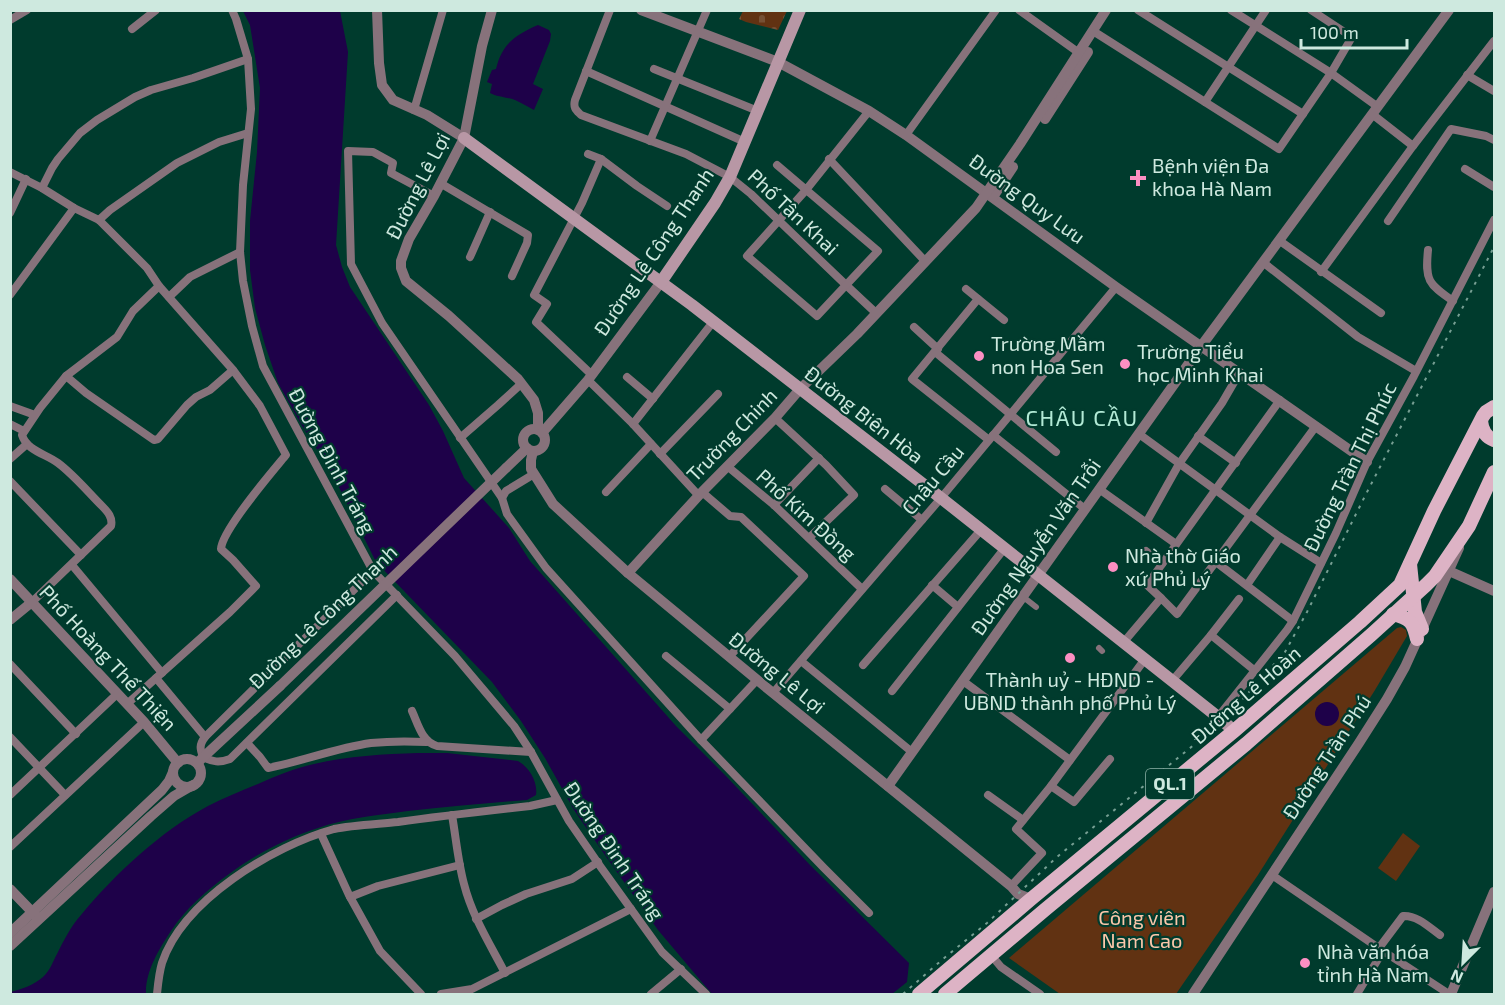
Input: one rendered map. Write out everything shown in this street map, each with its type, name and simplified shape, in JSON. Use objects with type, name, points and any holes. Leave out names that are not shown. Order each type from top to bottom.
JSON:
[{"type":"main road","name":"Đường Lê Công Thanh","points":[[661,282],[730,177],[800,10]]},
{"type":"main road","name":"Đường Biên Hòa","points":[[464,138],[661,282],[800,389],[1037,575],[1079,615],[1145,659],[1234,731]]},
{"type":"main road","name":"Đường Lê Hoàn","points":[[945,994],[1246,744],[1393,614],[1413,587],[1410,564],[1434,511],[1486,412],[1494,407]]},
{"type":"main road","points":[[1481,421],[1484,432],[1494,440]]},
{"type":"main road","name":"Đường Lê Hoàn","points":[[919,994],[1234,731],[1360,622],[1413,587],[1435,576],[1468,526],[1494,472]]},
{"type":"main road","points":[[1420,634],[1413,587],[1438,595]]},
{"type":"main road","points":[[1393,614],[1406,618],[1420,634]]},
{"type":"main road","points":[[1234,731],[1246,744]]},
{"type":"main road","points":[[1031,899],[1042,912]]},
{"type":"street","points":[[10,20],[27,10]]},
{"type":"street","points":[[132,28],[156,10]]},
{"type":"street","name":"Đường Đinh Tráng","points":[[232,10],[248,59],[251,109],[243,185],[240,252],[252,326],[263,366],[373,571],[455,656],[514,726],[569,821],[630,909],[662,952],[706,994]]},
{"type":"street","points":[[377,10],[382,85],[393,100],[427,115],[464,138]]},
{"type":"street","points":[[414,110],[443,10]]},
{"type":"street","name":"Đường Lê Lợi","points":[[492,10],[482,46],[464,138],[404,251],[401,261],[406,281],[449,316],[521,384],[534,400],[540,431]]},
{"type":"street","name":"Phố Tân Khai","points":[[610,10],[575,100],[575,110],[581,115],[686,154],[730,177],[780,220],[876,313]]},
{"type":"street","name":"Đường Quy Lưu","points":[[641,10],[778,62],[869,111],[990,194],[1116,287],[1367,462]]},
{"type":"street","points":[[650,141],[707,10]]},
{"type":"street","points":[[906,135],[996,10]]},
{"type":"street","points":[[1019,10],[1082,55]]},
{"type":"street","points":[[1096,33],[1106,10]]},
{"type":"street","points":[[1096,33],[1115,10]]},
{"type":"street","points":[[1138,10],[1303,114]]},
{"type":"street","points":[[1231,10],[1331,73],[1413,146]]},
{"type":"street","points":[[1205,102],[1266,10]]},
{"type":"street","points":[[1096,33],[1279,149],[1331,73],[1352,37],[1311,10]]},
{"type":"street","name":"Đường Nguyễn Văn Trỗi","points":[[888,786],[1202,345],[1449,10]]},
{"type":"street","name":"Trường Chinh","points":[[628,573],[800,389],[990,194],[1096,33]]},
{"type":"street","points":[[1321,272],[1413,146],[1494,41]]},
{"type":"street","points":[[42,188],[58,159],[80,133],[97,120],[151,90],[248,59]]},
{"type":"street","points":[[654,69],[758,111]]},
{"type":"street","points":[[586,71],[746,142]]},
{"type":"street","points":[[1467,75],[1494,91]]},
{"type":"street","points":[[777,165],[806,190],[878,251],[817,316],[747,256],[806,190],[869,111]]},
{"type":"street","points":[[1388,221],[1451,129],[1486,136],[1494,140]]},
{"type":"street","points":[[99,220],[177,164],[219,141],[248,133]]},
{"type":"street","points":[[434,196],[391,173],[393,162],[373,152],[348,151],[351,264],[382,323],[502,498],[507,514],[546,568],[702,740],[869,913]]},
{"type":"street","points":[[588,154],[600,159],[667,206]]},
{"type":"street","points":[[600,159],[582,203],[534,295],[548,304],[536,322],[660,454],[701,494],[730,516],[741,517],[804,576],[729,657]]},
{"type":"street","points":[[829,159],[925,261]]},
{"type":"street","points":[[1465,169],[1494,187]]},
{"type":"street","points":[[10,172],[99,220],[147,268],[159,286],[233,370],[260,406],[286,455],[221,542],[221,549],[256,586],[127,704]]},
{"type":"street","points":[[10,213],[26,179]]},
{"type":"street","points":[[440,183],[528,235],[527,243],[512,276]]},
{"type":"street","points":[[10,295],[74,208]]},
{"type":"street","points":[[470,257],[490,212]]},
{"type":"street","name":"Đường Trần Thị Phúc","points":[[1218,717],[1293,621],[1336,533],[1367,462],[1494,220]]},
{"type":"street","points":[[1280,241],[1381,313]]},
{"type":"street","points":[[1428,250],[1428,275],[1434,288],[1453,301]]},
{"type":"street","points":[[169,297],[190,277],[240,252]]},
{"type":"street","points":[[1264,263],[1358,337],[1416,371]]},
{"type":"street","name":"Đường Lê Công Thanh","points":[[540,431],[590,378],[661,282]]},
{"type":"street","points":[[10,620],[72,565],[111,526],[112,520],[108,512],[58,463],[27,444],[22,435],[66,376],[117,337],[133,311],[159,286]]},
{"type":"street","name":"Châu Cầu","points":[[773,693],[941,498],[1116,287]]},
{"type":"street","points":[[966,289],[1004,320]]},
{"type":"street","points":[[978,299],[912,379],[1085,509]]},
{"type":"street","points":[[633,424],[713,322]]},
{"type":"street","points":[[914,327],[936,350],[1056,452]]},
{"type":"street","points":[[66,376],[86,393],[154,440],[158,439],[188,405],[233,370]]},
{"type":"street","points":[[1146,523],[1179,464],[1222,403],[1240,372]]},
{"type":"street","points":[[627,377],[653,399]]},
{"type":"street","points":[[460,438],[521,384]]},
{"type":"street","points":[[660,454],[718,394]]},
{"type":"street","points":[[1280,400],[1147,585],[1178,614],[1317,426]]},
{"type":"street","points":[[10,406],[35,415]]},
{"type":"street","points":[[775,418],[819,458],[854,495],[809,538]]},
{"type":"street","points":[[10,424],[24,431]]},
{"type":"street","points":[[531,430],[540,431],[545,438],[544,445],[540,450],[530,450],[523,442],[525,435],[531,430]]},
{"type":"street","points":[[1139,434],[1280,537],[1321,564]]},
{"type":"street","points":[[1198,436],[1236,463]]},
{"type":"street","points":[[10,459],[27,444]]},
{"type":"street","points":[[606,492],[651,444]]},
{"type":"street","name":"Đường Lê Lợi","points":[[530,450],[531,469],[553,504],[628,573],[1018,894],[1031,899]]},
{"type":"street","name":"Đường Lê Công Thanh","points":[[200,760],[506,468],[530,450]]},
{"type":"street","points":[[774,505],[819,458]]},
{"type":"street","name":"Phố Kim Đồng","points":[[727,466],[774,505],[862,589]]},
{"type":"street","points":[[502,498],[506,491],[534,474]]},
{"type":"street","points":[[10,481],[81,555]]},
{"type":"street","points":[[885,489],[922,520]]},
{"type":"street","points":[[1099,489],[1176,544]]},
{"type":"street","name":"Đường Trần Phú","points":[[1193,994],[1374,720],[1405,667],[1468,526]]},
{"type":"street","points":[[863,665],[981,530]]},
{"type":"street","points":[[1247,585],[1280,537]]},
{"type":"street","points":[[892,691],[1004,549]]},
{"type":"street","points":[[1146,551],[1162,564]]},
{"type":"street","points":[[1216,562],[1293,621]]},
{"type":"street","points":[[72,565],[205,737]]},
{"type":"street","points":[[10,933],[36,916],[174,796],[196,783],[201,775],[200,747],[205,737],[373,571]]},
{"type":"street","points":[[1449,571],[1494,591]]},
{"type":"street","name":"Phố Hoàng Thế Thiện","points":[[10,579],[144,722],[176,767]]},
{"type":"street","points":[[932,585],[958,607]]},
{"type":"street","points":[[10,945],[162,790],[176,767],[185,759],[221,763],[230,759],[398,595]]},
{"type":"street","points":[[1022,596],[1036,607]]},
{"type":"street","points":[[1123,643],[1161,598]]},
{"type":"street","points":[[1172,681],[1239,599]]},
{"type":"street","points":[[1211,635],[1254,670]]},
{"type":"street","points":[[666,656],[730,709]]},
{"type":"street","points":[[1011,886],[1042,853],[1016,829],[1052,786],[1145,659]]},
{"type":"street","points":[[801,661],[912,752]]},
{"type":"street","points":[[10,664],[76,734]]},
{"type":"street","points":[[702,740],[757,680]]},
{"type":"street","points":[[963,681],[1070,760]]},
{"type":"street","points":[[10,795],[117,694]]},
{"type":"street","points":[[412,711],[427,742]]},
{"type":"street","points":[[10,847],[144,722]]},
{"type":"street","points":[[10,737],[65,795]]},
{"type":"street","points":[[247,743],[268,768],[370,743],[396,741],[531,752]]},
{"type":"street","points":[[1052,786],[1074,802],[1110,759]]},
{"type":"street","points":[[176,767],[174,776],[179,784],[188,787],[193,785]]},
{"type":"street","points":[[988,795],[1023,820]]},
{"type":"street","points":[[157,994],[162,962],[178,932],[194,912],[211,896],[256,864],[290,846],[336,829],[530,806],[557,800]]},
{"type":"street","points":[[452,815],[464,884],[476,919],[505,973]]},
{"type":"street","points":[[321,834],[350,897],[380,951],[421,994]]},
{"type":"street","points":[[476,919],[526,894],[572,879],[598,862]]},
{"type":"street","points":[[350,897],[378,886],[460,864]]},
{"type":"street","points":[[1272,875],[1450,994],[1494,892]]},
{"type":"street","points":[[10,889],[36,916]]},
{"type":"street","points":[[441,994],[469,991],[630,909]]},
{"type":"street","points":[[1357,994],[1403,916],[1416,918],[1440,935]]},
{"type":"street","points":[[991,955],[1001,967],[1040,994]]},
{"type":"street","points":[[651,994],[681,969]]},
{"type":"green space","points":[[743,10],[787,11],[778,30],[739,19]]},
{"type":"green space","name":"Công viên Nam Cao","points":[[1401,627],[1406,630],[1407,636],[1375,690],[1258,875],[1176,994],[1060,994],[1009,958],[1397,628]]},
{"type":"green space","points":[[1403,833],[1420,846],[1396,881],[1378,868]]},
{"type":"shaded area","points":[[243,11],[340,11],[348,52],[336,245],[350,287],[429,405],[464,478],[509,528],[530,561],[676,726],[810,865],[909,963],[907,982],[892,994],[712,994],[658,930],[607,858],[574,810],[521,721],[492,682],[376,562],[332,473],[278,383],[255,308],[250,270],[250,221],[257,152],[260,88],[250,25]]},
{"type":"shaded area","points":[[538,25],[549,30],[551,34],[533,84],[543,89],[534,110],[515,100],[490,93],[492,84],[487,82],[511,41]]},
{"type":"shaded area","points":[[1327,702],[1335,706],[1339,714],[1335,722],[1327,726],[1319,722],[1315,714],[1319,706]]},
{"type":"shaded area","points":[[447,753],[518,761],[532,775],[536,785],[536,795],[527,800],[408,811],[351,819],[306,832],[272,847],[221,880],[183,915],[166,938],[154,961],[148,977],[146,994],[11,994],[45,975],[71,928],[94,900],[140,854],[190,816],[279,775],[307,766],[353,757]]},
{"type":"railway","points":[[903,994],[987,923],[1057,857],[1223,721],[1285,652],[1494,247]]},
{"type":"place","name":"Bệnh viện Đa khoa Hà Nam","points":[[1138,178]]},
{"type":"place","name":"Trường Mầm non Hoa Sen","points":[[979,356]]},
{"type":"place","name":"Trường Tiểu học Minh Khai","points":[[1125,364]]},
{"type":"place","name":"Nhà thờ Giáo xứ Phủ Lý","points":[[1113,567]]},
{"type":"place","name":"Thành uỷ - HĐND - UBND thành phố Phủ Lý","points":[[1070,658]]},
{"type":"place","name":"Nhà văn hóa tỉnh Hà Nam","points":[[1305,963]]},
{"type":"district","name":"CHÂU CẦU","points":[[1082,418]]}]
